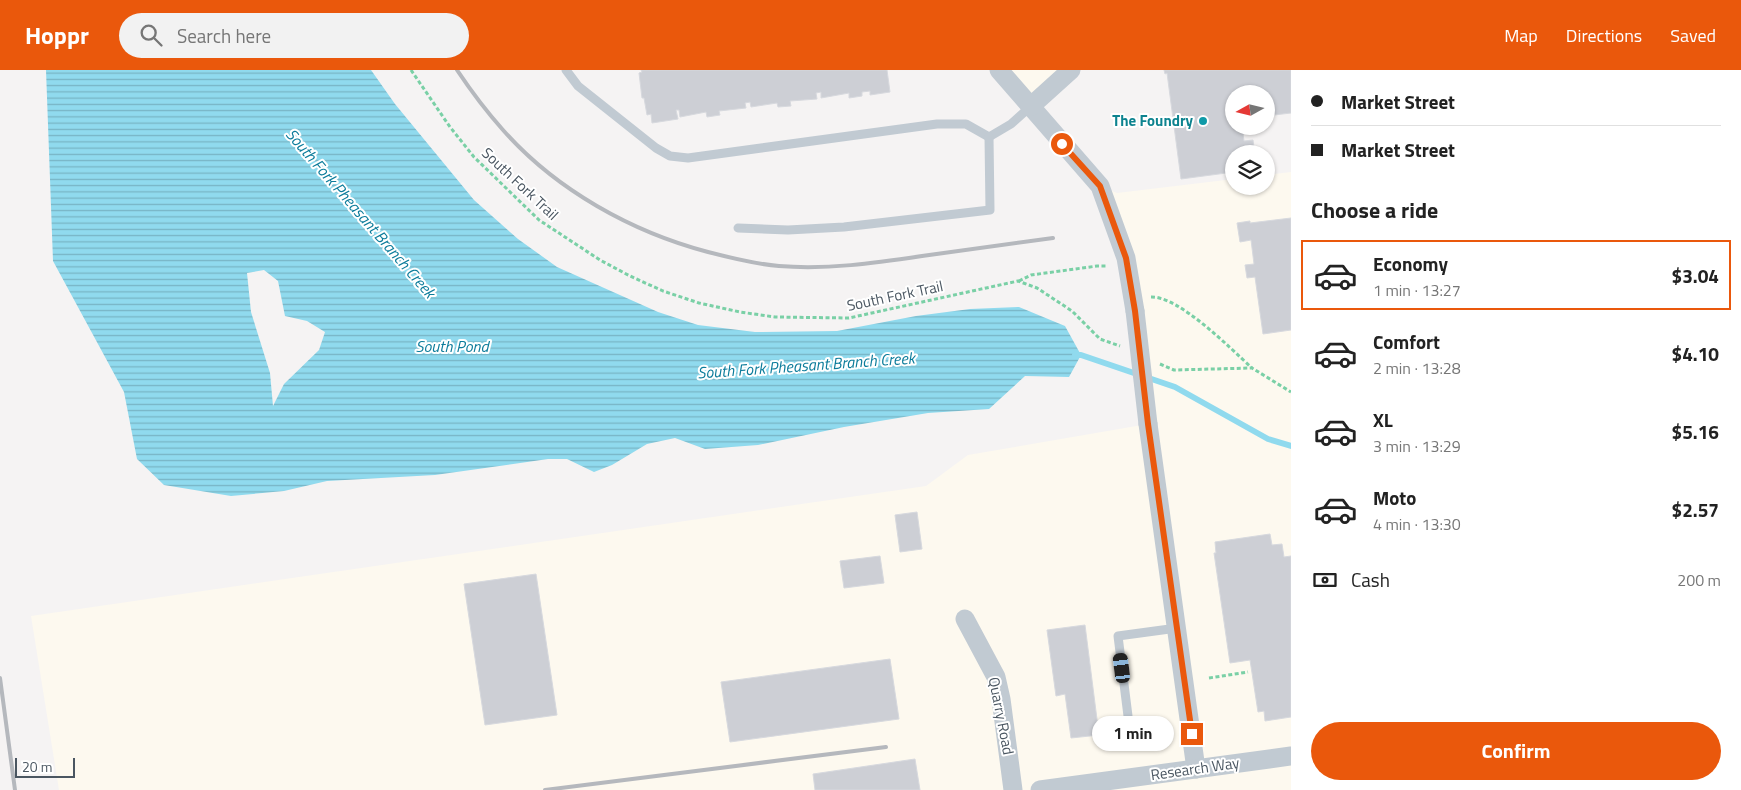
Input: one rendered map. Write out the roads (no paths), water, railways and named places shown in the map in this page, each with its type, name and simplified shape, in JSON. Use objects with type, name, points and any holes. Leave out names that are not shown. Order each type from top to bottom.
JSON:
[{"type":"street","points":[[999,70],[1100,186],[1126,258],[1135,311],[1148,424],[1196,769]]},
{"type":"street","points":[[1030,107],[1071,70]]},
{"type":"street","name":"Quarry Road","points":[[965,619],[996,677],[1014,790]]},
{"type":"street","name":"Research Way","points":[[1040,790],[1291,756]]},
{"type":"lane","points":[[566,70],[578,86],[650,144],[670,156],[688,158],[937,124],[966,124],[989,138]]},
{"type":"lane","points":[[989,138],[1011,124],[1030,107]]},
{"type":"lane","points":[[738,228],[788,230],[844,227],[990,210],[989,138]]},
{"type":"lane","points":[[1128,716],[1118,636],[1177,628]]},
{"type":"water","name":"South Pond","points":[[46,70],[371,70],[395,104],[474,200],[518,239],[557,267],[658,312],[698,325],[755,332],[837,331],[916,316],[970,309],[1019,307],[1065,326],[1081,355],[1069,377],[1025,376],[989,409],[928,413],[844,427],[758,445],[705,449],[675,438],[647,444],[612,465],[594,472],[567,459],[548,459],[435,475],[327,481],[284,491],[231,496],[164,485],[137,459],[124,392],[53,261]],"holes":[[[264,270],[278,281],[285,316],[307,321],[325,332],[319,350],[284,384],[273,406],[270,373],[251,312],[247,273]]]},
{"type":"waterway","name":"South Fork Pheasant Branch Creek","points":[[1075,355],[1081,355],[1175,387],[1268,439],[1291,446]]},
{"type":"railway","points":[[457,70],[503,130],[524,152],[571,190],[597,206],[651,233],[708,252],[770,265],[815,267],[887,261],[1053,238]]},
{"type":"railway","points":[[0,678],[15,790]]},
{"type":"railway","points":[[545,790],[886,747]]},
{"type":"place","name":"The Foundry","points":[[1203,121]]}]
